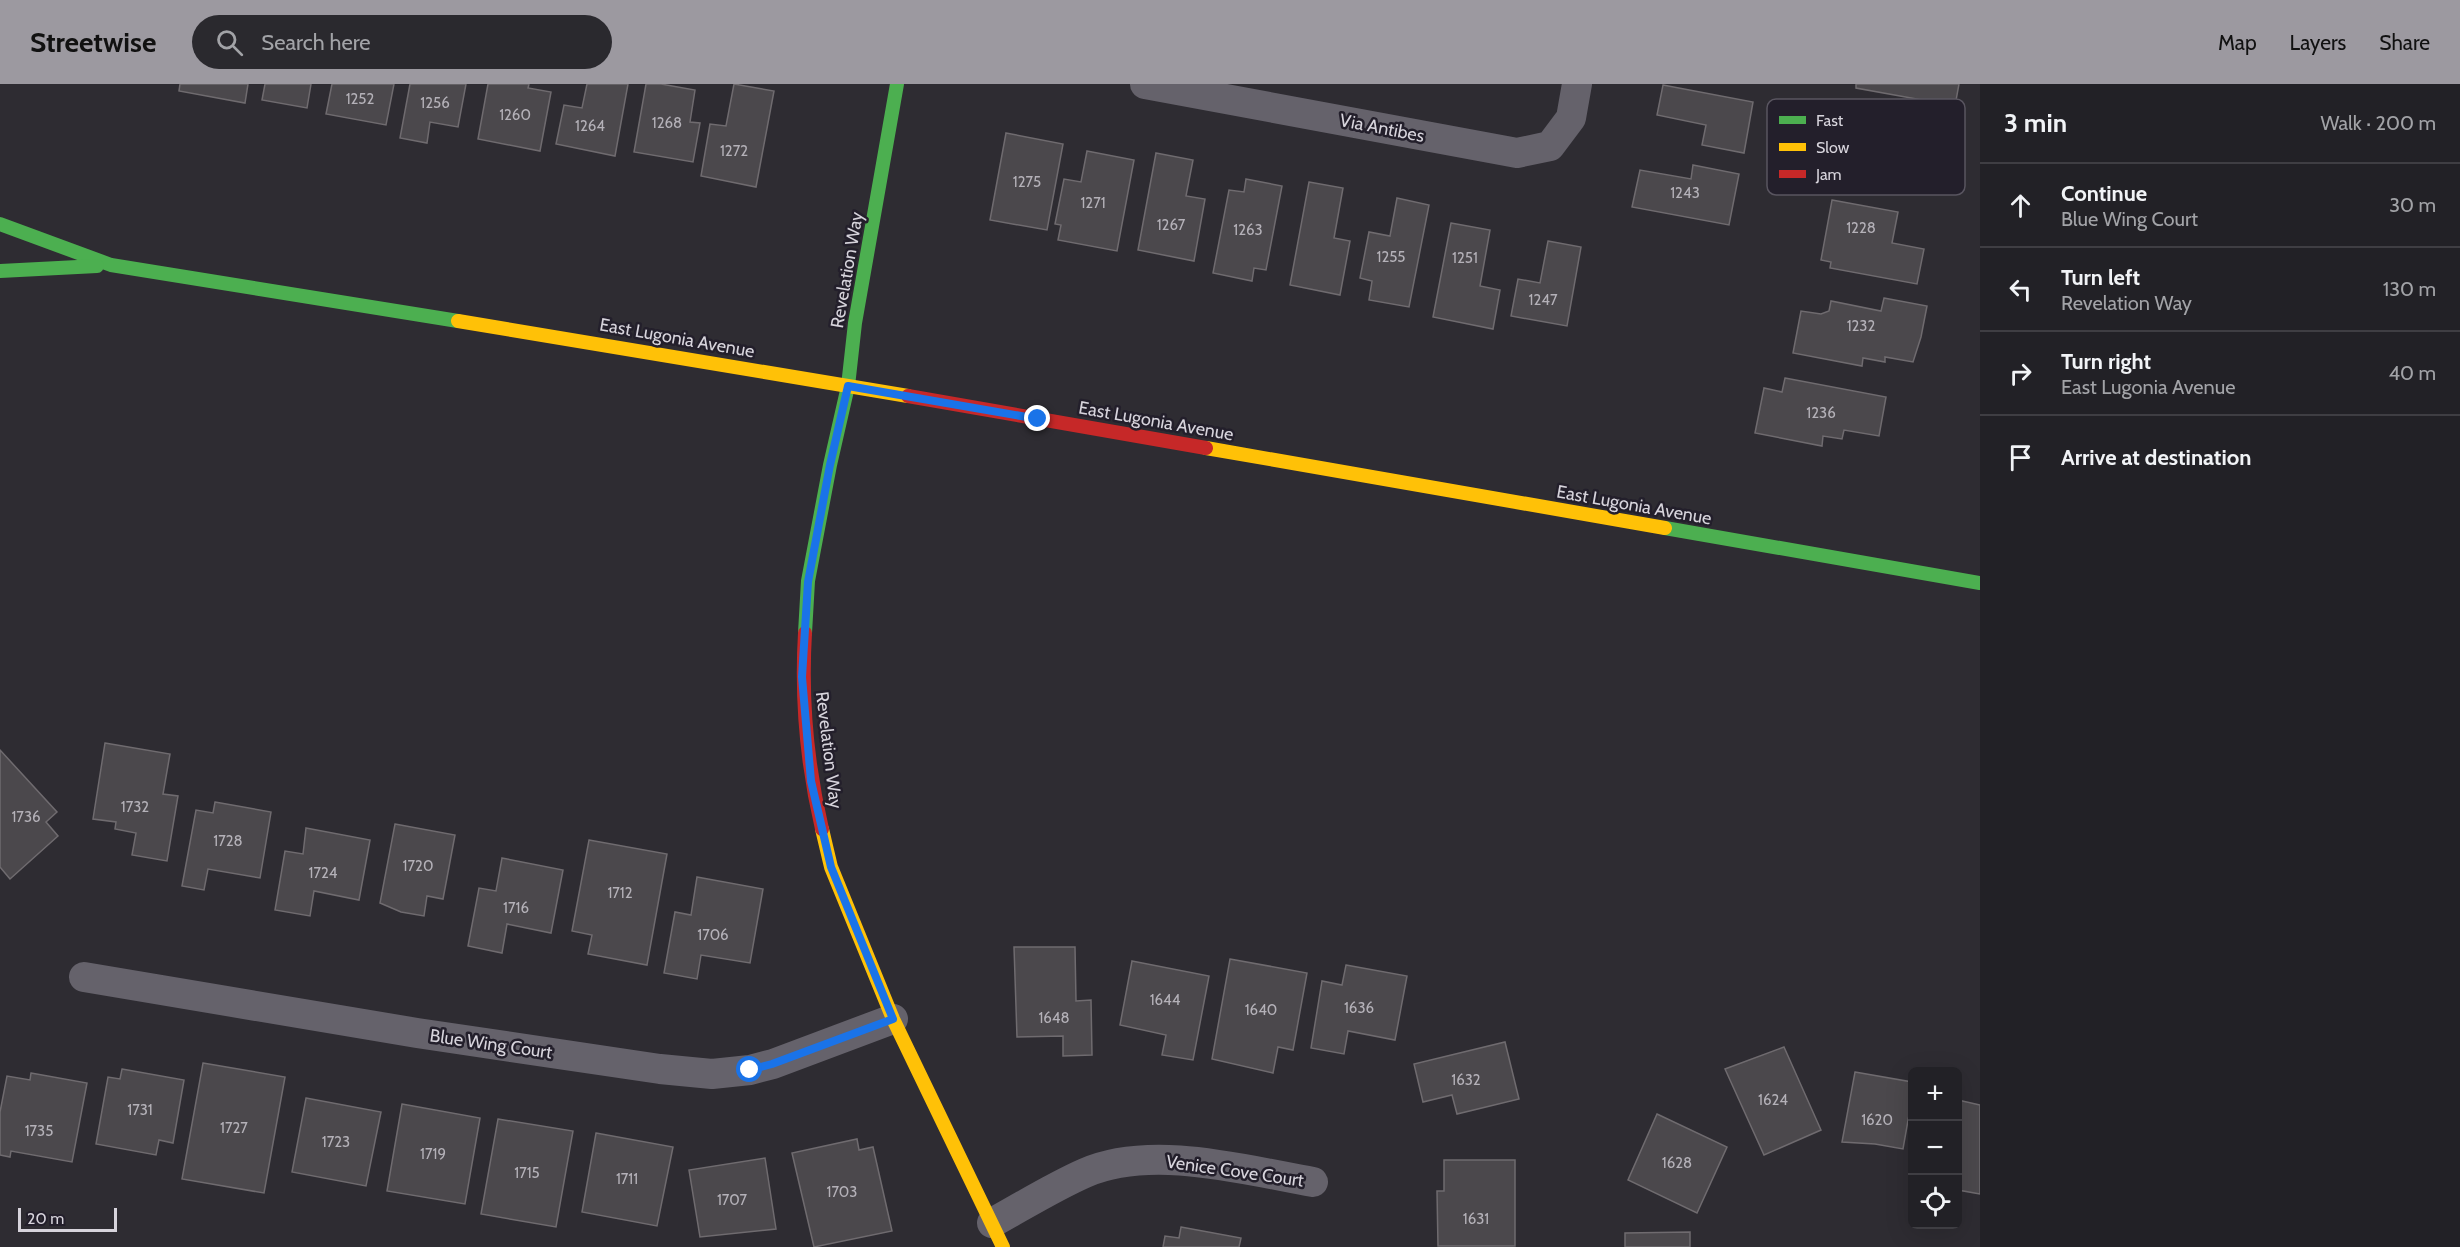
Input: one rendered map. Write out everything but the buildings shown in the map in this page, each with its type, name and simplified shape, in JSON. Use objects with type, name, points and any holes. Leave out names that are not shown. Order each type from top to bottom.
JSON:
[{"type":"main road","name":"Revelation Way","points":[[897,84],[855,323],[848,386],[830,465],[808,582],[802,677],[811,781],[831,867],[893,1019],[997,1235]]},
{"type":"main road","name":"East Lugonia Avenue","points":[[0,224],[111,265],[648,351],[1980,583]]},
{"type":"main road","name":"East Lugonia Avenue","points":[[0,271],[111,265]]},
{"type":"street","name":"Via Antibes","points":[[1145,84],[1180,87],[1517,153],[1550,147],[1571,118],[1577,84]]},
{"type":"street","name":"Blue Wing Court","points":[[84,977],[429,1035],[660,1069],[712,1074],[750,1070],[772,1064],[893,1019]]},
{"type":"street","name":"Venice Cove Court","points":[[997,1235],[1087,1172],[1122,1162],[1202,1163],[1313,1182]]},
{"type":"traffic: fast","points":[[805,633],[808,581],[848,386],[855,323],[897,84]]},
{"type":"traffic: fast","points":[[0,224],[111,265],[458,321]]},
{"type":"traffic: fast","points":[[0,271],[97,266]]},
{"type":"traffic: fast","points":[[1665,528],[1980,583]]},
{"type":"traffic: slow","points":[[458,321],[908,396]]},
{"type":"traffic: slow","points":[[1206,448],[1665,528]]},
{"type":"traffic: slow","points":[[822,829],[831,867],[893,1019],[1003,1247]]},
{"type":"traffic: jam","points":[[908,396],[1206,448]]},
{"type":"traffic: jam","points":[[805,633],[806,732],[812,781],[822,829]]},
{"type":"route","points":[[750,1070],[893,1019],[831,867],[811,781],[802,677],[808,582],[830,465],[848,386],[1038,419]]}]
